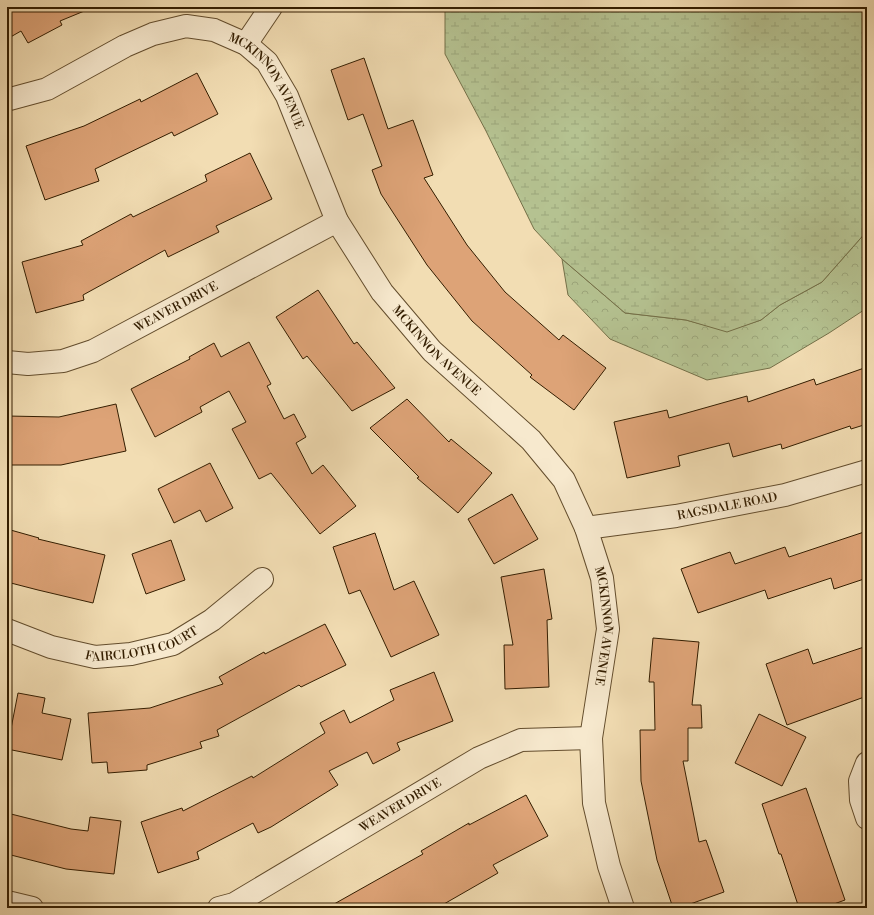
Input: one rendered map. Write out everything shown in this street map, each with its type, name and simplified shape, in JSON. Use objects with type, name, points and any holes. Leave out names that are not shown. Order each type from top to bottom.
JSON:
[{"type":"street","points":[[246,44],[271,7]]},
{"type":"street","name":"MCKINNON AVENUE","points":[[7,99],[47,89],[125,46],[153,34],[186,26],[214,30],[246,44],[267,62],[287,96],[337,221],[382,292],[432,351],[531,440],[564,480],[586,528],[602,578],[608,629],[591,738],[594,803],[608,866],[623,908]]},
{"type":"street","name":"WEAVER DRIVE","points":[[7,362],[28,364],[63,361],[93,351],[337,221]]},
{"type":"street","name":"RAGSDALE ROAD","points":[[586,528],[676,516],[785,494],[867,471]]},
{"type":"street","name":"FAIRCLOTH COURT","points":[[7,630],[51,647],[95,657],[131,654],[173,644],[212,620],[262,579]]},
{"type":"street","name":"WEAVER DRIVE","points":[[220,908],[234,904],[479,758],[521,740],[591,738]]},
{"type":"street","points":[[867,763],[860,780],[861,800],[867,818]]},
{"type":"street","points":[[7,902],[32,908]]},
{"type":"green space","points":[[445,7],[867,7],[867,231],[822,282],[780,305],[761,320],[727,332],[686,320],[625,313],[562,259],[534,229],[486,131],[445,54]]},
{"type":"green space","points":[[867,231],[867,308],[829,333],[770,368],[707,380],[610,339],[568,295],[562,259],[625,313],[686,320],[727,331],[761,320],[780,305],[822,282]]},
{"type":"building","points":[[7,7],[94,7],[60,21],[62,25],[28,43],[21,31],[7,39]]},
{"type":"building","points":[[364,58],[388,129],[413,120],[433,175],[424,178],[467,245],[505,292],[559,340],[563,335],[606,368],[574,410],[530,377],[532,375],[472,321],[427,265],[381,194],[372,170],[382,166],[363,114],[348,120],[331,70]]},
{"type":"building","points":[[197,73],[218,114],[174,136],[172,132],[95,169],[99,181],[45,200],[26,146],[84,126],[140,99],[141,102]]},
{"type":"building","points":[[250,153],[272,199],[216,226],[219,232],[168,257],[165,250],[83,295],[84,300],[36,313],[22,262],[83,245],[81,241],[131,214],[133,217],[207,181],[205,175]]},
{"type":"building","points":[[318,290],[354,344],[357,342],[395,388],[352,411],[307,356],[303,359],[276,317]]},
{"type":"building","points":[[249,342],[271,384],[267,386],[284,419],[294,414],[306,437],[296,443],[312,474],[323,465],[356,506],[320,534],[271,473],[259,479],[232,429],[246,422],[229,391],[200,407],[202,412],[155,437],[131,389],[190,359],[189,357],[214,343],[221,357]]},
{"type":"building","points":[[867,367],[867,424],[851,429],[850,426],[782,449],[781,444],[733,457],[729,443],[678,456],[680,466],[627,478],[614,422],[667,410],[669,418],[747,396],[748,402],[814,379],[816,385]]},
{"type":"building","points":[[407,399],[449,442],[451,439],[492,473],[458,513],[417,478],[419,477],[370,428]]},
{"type":"building","points":[[116,404],[126,451],[61,465],[7,465],[7,416],[59,417]]},
{"type":"building","points":[[210,463],[233,508],[206,522],[200,510],[174,523],[158,489]]},
{"type":"building","points":[[512,494],[538,539],[494,564],[468,519]]},
{"type":"building","points":[[7,529],[39,538],[38,539],[105,555],[93,603],[7,582]]},
{"type":"building","points":[[867,531],[867,578],[834,589],[831,578],[768,599],[765,590],[698,613],[681,569],[730,552],[735,564],[785,547],[789,557]]},
{"type":"building","points":[[375,533],[394,590],[414,581],[439,635],[391,657],[360,590],[349,594],[333,547]]},
{"type":"building","points":[[171,540],[185,580],[146,594],[132,554]]},
{"type":"building","points":[[544,569],[552,619],[547,620],[549,687],[505,689],[504,645],[513,645],[501,577]]},
{"type":"building","points":[[325,624],[346,665],[301,687],[299,685],[217,730],[219,736],[200,742],[202,748],[147,765],[147,770],[108,773],[107,762],[92,763],[88,713],[150,708],[223,684],[219,677],[264,652],[265,654]]},
{"type":"building","points":[[653,638],[699,642],[692,705],[701,705],[702,728],[688,728],[688,761],[683,761],[699,842],[706,840],[724,892],[679,908],[673,908],[657,860],[641,781],[640,730],[655,730],[654,682],[649,682]]},
{"type":"building","points":[[867,646],[867,696],[787,725],[766,664],[808,649],[813,664]]},
{"type":"building","points":[[434,672],[453,721],[397,743],[400,750],[373,764],[367,752],[329,771],[338,785],[271,827],[258,833],[253,823],[197,852],[199,859],[158,873],[141,822],[182,808],[183,811],[252,776],[253,778],[325,733],[320,723],[344,710],[350,723],[394,700],[390,690]]},
{"type":"building","points":[[18,693],[45,698],[42,713],[71,719],[62,760],[7,749]]},
{"type":"building","points":[[759,714],[806,737],[782,786],[735,763]]},
{"type":"building","points":[[806,788],[845,900],[823,908],[799,908],[762,804]]},
{"type":"building","points":[[526,795],[548,836],[493,865],[498,873],[437,908],[327,908],[423,854],[421,851],[469,823],[469,825]]},
{"type":"building","points":[[7,813],[71,829],[88,831],[90,817],[121,821],[114,874],[66,869],[7,854]]}]
